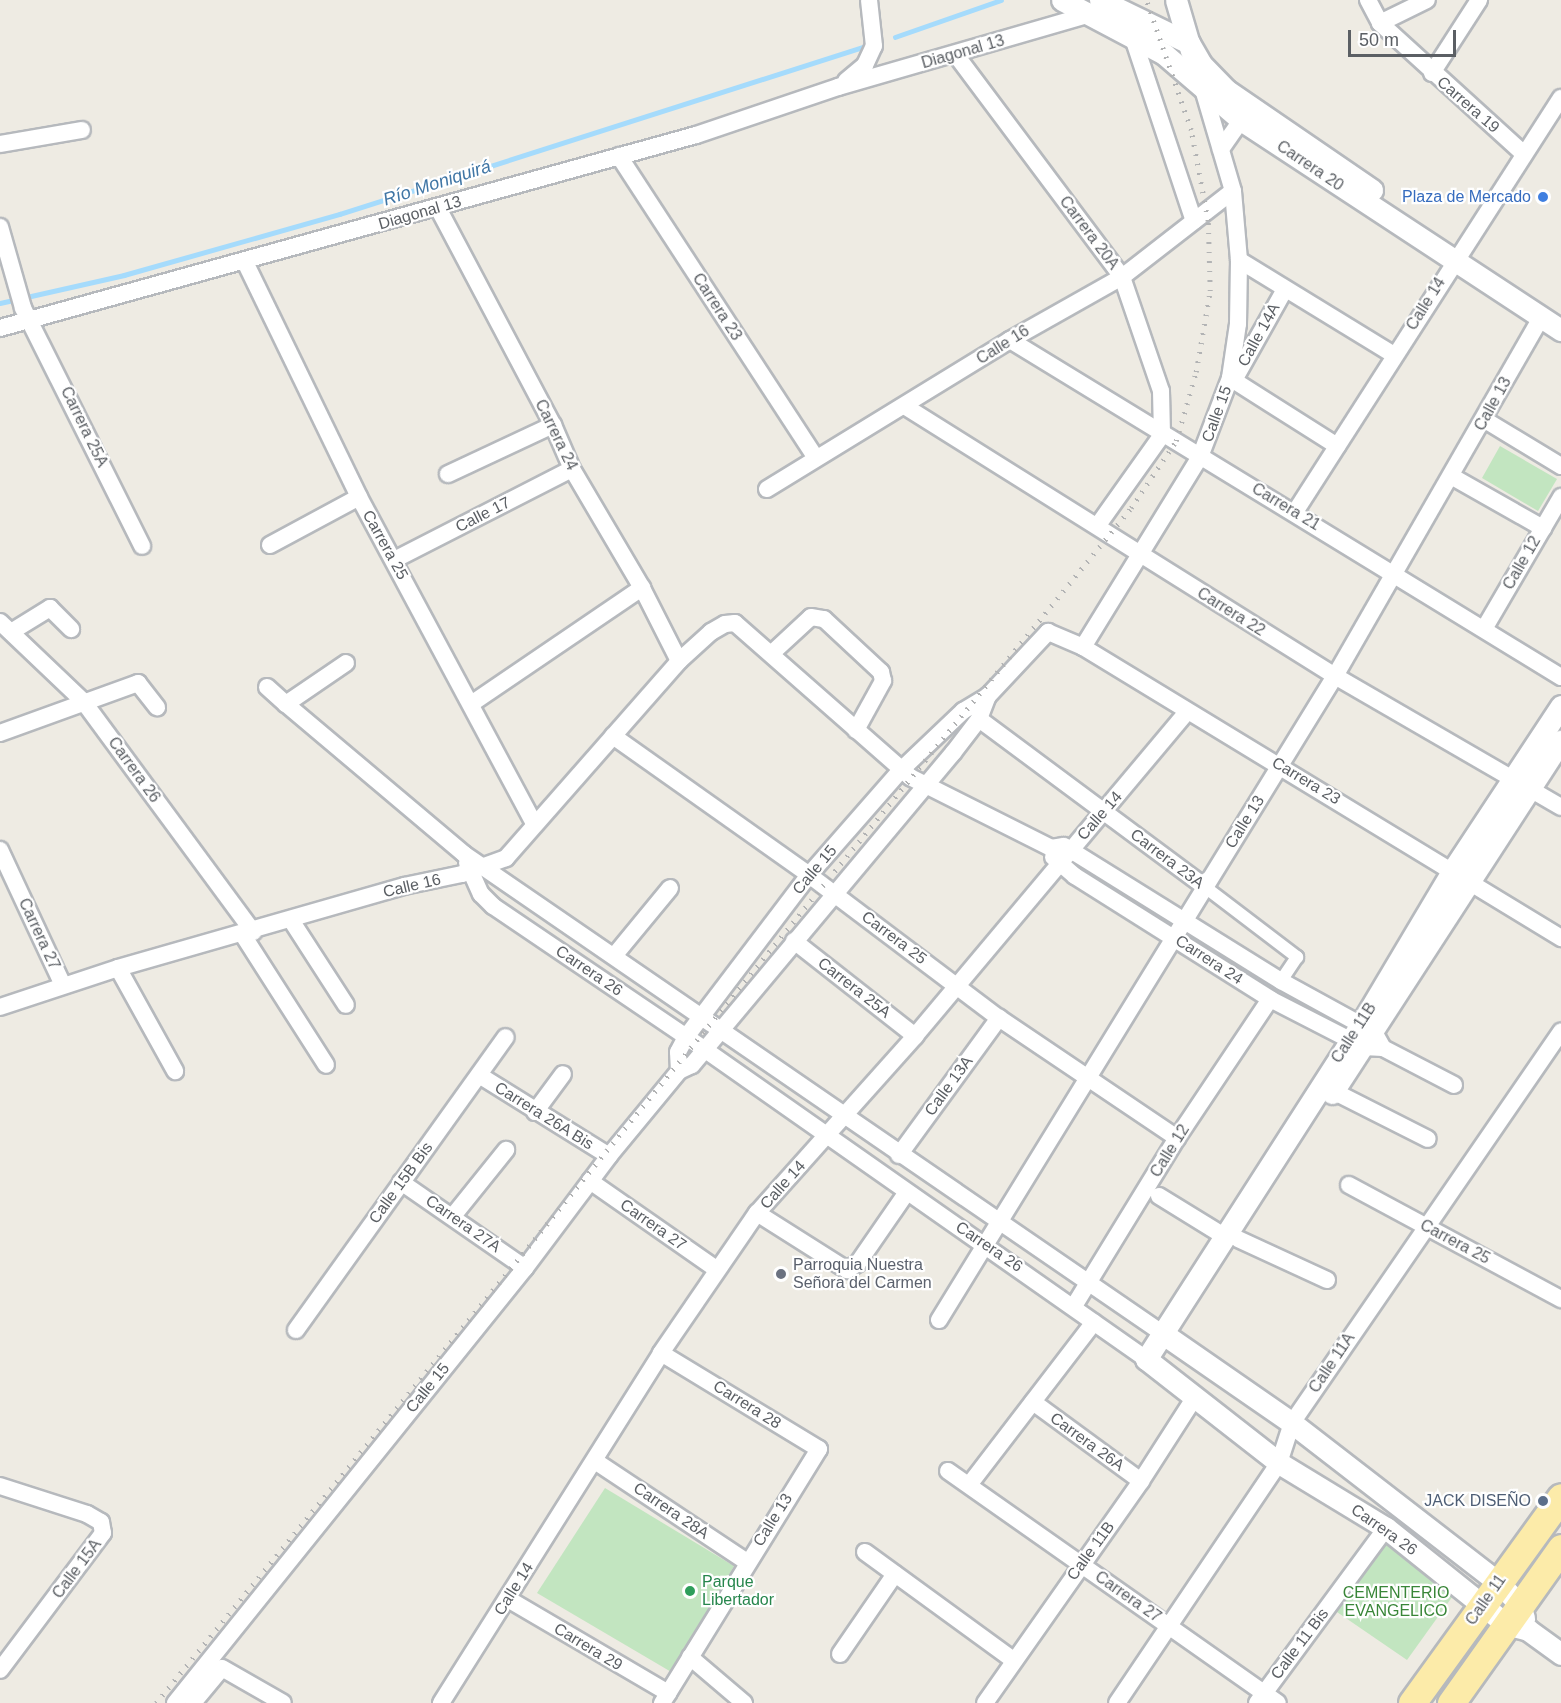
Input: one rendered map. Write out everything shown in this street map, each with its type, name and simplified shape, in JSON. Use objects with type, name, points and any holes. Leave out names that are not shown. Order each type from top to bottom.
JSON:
[{"type":"main road","name":"Calle 11","points":[[1412,1703],[1561,1497]]},
{"type":"main road","name":"Calle 11","points":[[1451,1703],[1518,1620],[1561,1548]]},
{"type":"street","name":"Diagonal 13","points":[[869,0],[874,24]]},
{"type":"street","name":"Diagonal 13","points":[[838,87],[857,73],[871,56],[878,0]]},
{"type":"street","points":[[1176,0],[1201,85]]},
{"type":"street","name":"Carrera 19","points":[[1368,0],[1380,22],[1432,73],[1524,154]]},
{"type":"street","points":[[1380,22],[1426,0]]},
{"type":"street","points":[[1432,73],[1479,0]]},
{"type":"street","name":"Diagonal 13","points":[[0,328],[27,314],[245,262],[696,135],[838,87],[956,55],[1080,5]]},
{"type":"street","points":[[1080,5],[1189,43]]},
{"type":"street","name":"Carrera 20","points":[[1080,5],[1164,54],[1241,120],[1551,317],[1561,330]]},
{"type":"street","points":[[1132,36],[1194,221]]},
{"type":"street","name":"Carrera 20","points":[[1189,43],[1201,64],[1226,90],[1456,257]]},
{"type":"street","name":"Carrera 20A","points":[[956,55],[1122,277],[1161,391],[1162,435]]},
{"type":"street","name":"Calle 15","points":[[1083,647],[1142,557],[1200,457],[1232,379],[1238,324],[1239,260],[1233,191],[1201,85]]},
{"type":"street","name":"Calle 14","points":[[1295,512],[1456,257],[1561,98]]},
{"type":"street","points":[[1221,149],[1241,120]]},
{"type":"street","points":[[0,144],[82,130]]},
{"type":"street","name":"Carrera 23","points":[[619,156],[815,457]]},
{"type":"street","name":"Calle 16","points":[[767,489],[815,457],[906,407],[1010,339],[1122,277],[1233,191]]},
{"type":"street","name":"Carrera 24","points":[[438,208],[553,425],[572,469],[642,588],[679,661]]},
{"type":"street","name":"Carrera 25A","points":[[0,227],[9,281],[142,546]]},
{"type":"street","points":[[1239,260],[1284,291],[1394,355]]},
{"type":"street","name":"Carrera 25","points":[[245,262],[359,497],[534,823]]},
{"type":"street","name":"Calle 14A","points":[[1232,379],[1284,291]]},
{"type":"street","name":"Calle 13","points":[[939,1320],[1335,676],[1393,573],[1485,420],[1551,317]]},
{"type":"street","name":"Carrera 21","points":[[1010,339],[1162,435],[1295,512],[1561,677]]},
{"type":"street","points":[[1232,379],[1337,446]]},
{"type":"street","name":"Carrera 22","points":[[906,407],[1098,525],[1142,557],[1335,676],[1561,807]]},
{"type":"street","points":[[1485,420],[1561,466]]},
{"type":"street","points":[[448,474],[553,425]]},
{"type":"street","points":[[1098,525],[1162,435]]},
{"type":"street","name":"Calle 17","points":[[394,560],[572,469]]},
{"type":"street","points":[[1451,476],[1543,528]]},
{"type":"street","points":[[270,545],[359,497]]},
{"type":"street","name":"Calle 12","points":[[1484,629],[1561,497]]},
{"type":"street","points":[[471,704],[642,588]]},
{"type":"street","points":[[5,627],[50,608],[71,629]]},
{"type":"street","points":[[771,654],[811,617],[824,619],[881,672],[884,681],[856,730]]},
{"type":"street","name":"Calle 16","points":[[0,1007],[118,968],[248,933],[404,886],[471,872],[506,858],[534,823],[679,661],[711,632],[725,624],[735,624]]},
{"type":"street","name":"Carrera 24","points":[[735,624],[901,770],[1051,848],[1064,846],[1281,981],[1366,1038],[1454,1085]]},
{"type":"street","name":"Carrera 26","points":[[5,627],[83,701],[248,933],[326,1065]]},
{"type":"street","name":"Calle 15","points":[[679,1071],[678,1052],[686,1037],[809,875],[901,770],[963,711],[988,696],[1048,632]]},
{"type":"street","name":"Carrera 23","points":[[1048,632],[1083,647],[1561,938]]},
{"type":"street","points":[[286,704],[346,663]]},
{"type":"street","points":[[0,734],[83,701],[138,683],[157,707]]},
{"type":"street","name":"Carrera 26","points":[[267,687],[464,854],[487,867],[702,1014],[899,1155],[1169,1336],[1292,1423],[1498,1582],[1518,1620]]},
{"type":"street","name":"Calle 15","points":[[175,1703],[525,1268],[609,1156],[679,1071],[692,1065],[979,719],[988,696]]},
{"type":"street","name":"Calle 11B","points":[[1231,1238],[1333,1091],[1366,1038],[1460,875],[1511,778],[1561,706]]},
{"type":"street","name":"Calle 14","points":[[441,1703],[661,1353],[716,1269],[757,1213],[915,1036],[1187,712]]},
{"type":"street","name":"Carrera 23A","points":[[979,719],[1297,957],[1281,981]]},
{"type":"street","name":"Carrera 25","points":[[613,736],[809,875],[999,1018],[1177,1138]]},
{"type":"street","name":"Calle 11B","points":[[1460,875],[1530,789],[1561,741]]},
{"type":"street","points":[[1051,848],[1059,864]]},
{"type":"street","name":"Carrera 27","points":[[0,850],[63,985]]},
{"type":"street","name":"Carrera 26","points":[[464,854],[481,894],[493,906],[987,1245],[1151,1363],[1279,1462],[1386,1528],[1483,1604],[1518,1620],[1561,1654]]},
{"type":"street","name":"Carrera 24","points":[[1059,864],[1270,999],[1366,1038]]},
{"type":"street","points":[[614,956],[670,888]]},
{"type":"street","points":[[291,920],[346,1005]]},
{"type":"street","name":"Carrera 25A","points":[[794,941],[915,1036]]},
{"type":"street","points":[[118,968],[175,1071]]},
{"type":"street","name":"Calle 12","points":[[1074,1306],[1177,1138],[1270,999]]},
{"type":"street","name":"Calle 13A","points":[[899,1155],[999,1018]]},
{"type":"street","name":"Calle 11A","points":[[1122,1701],[1279,1462],[1292,1423],[1424,1226],[1561,1031]]},
{"type":"street","name":"Calle 15B Bis","points":[[296,1330],[506,1037]]},
{"type":"street","name":"Calle 11B","points":[[1151,1363],[1231,1238],[1366,1038]]},
{"type":"street","points":[[535,1112],[563,1074]]},
{"type":"street","name":"Carrera 26A Bis","points":[[479,1075],[609,1156]]},
{"type":"street","points":[[1333,1091],[1428,1139]]},
{"type":"street","points":[[453,1216],[506,1150]]},
{"type":"street","name":"Carrera 27","points":[[590,1181],[716,1269]]},
{"type":"street","name":"Carrera 27A","points":[[401,1182],[525,1268]]},
{"type":"street","name":"Carrera 25","points":[[1349,1185],[1561,1299]]},
{"type":"street","points":[[757,1213],[838,1268],[847,1270],[858,1263],[907,1192]]},
{"type":"street","points":[[1159,1196],[1231,1238],[1327,1280]]},
{"type":"street","points":[[969,1485],[1094,1322]]},
{"type":"street","name":"Carrera 28","points":[[661,1353],[819,1449],[809,1461]]},
{"type":"street","name":"Calle 11B","points":[[985,1703],[1013,1660],[1141,1481],[1194,1397]]},
{"type":"street","name":"Carrera 26A","points":[[1033,1402],[1141,1481]]},
{"type":"street","name":"Carrera 28A","points":[[594,1461],[747,1562]]},
{"type":"street","name":"Calle 13","points":[[665,1698],[809,1461]]},
{"type":"street","name":"Carrera 27","points":[[948,1471],[1170,1627],[1260,1698],[1278,1703]]},
{"type":"street","name":"Calle 15A","points":[[0,1486],[87,1514],[98,1519],[103,1527],[97,1545],[0,1670]]},
{"type":"street","name":"Calle 11 Bis","points":[[1260,1698],[1386,1528]]},
{"type":"street","points":[[865,1552],[1013,1660]]},
{"type":"street","points":[[840,1654],[895,1574]]},
{"type":"street","name":"Carrera 29","points":[[508,1599],[665,1698]]},
{"type":"street","points":[[690,1656],[744,1703]]},
{"type":"street","points":[[194,1703],[222,1668],[272,1700]]},
{"type":"green space","points":[[1500,446],[1557,479],[1538,511],[1482,478]]},
{"type":"green space","name":"Parque Libertador","points":[[605,1488],[734,1566],[673,1673],[537,1593]]},
{"type":"green space","name":"CEMENTERIO EVANGELICO","points":[[1382,1541],[1455,1593],[1407,1660],[1334,1610]]},
{"type":"waterway","points":[[895,37],[1001,0]]},
{"type":"waterway","name":"Río Moniquirá","points":[[0,303],[124,275],[340,214],[866,46]]},
{"type":"railway","points":[[156,1703],[1131,508],[1176,441],[1196,372],[1210,291],[1208,221],[1191,130],[1146,0]]},
{"type":"place","name":"Plaza de Mercado","points":[[1543,197]]},
{"type":"place","name":"Parroquia Nuestra Señora del Carmen","points":[[781,1274]]},
{"type":"place","name":"JACK DISEÑO","points":[[1543,1501]]},
{"type":"place","name":"Parque Libertador","points":[[690,1591]]}]
